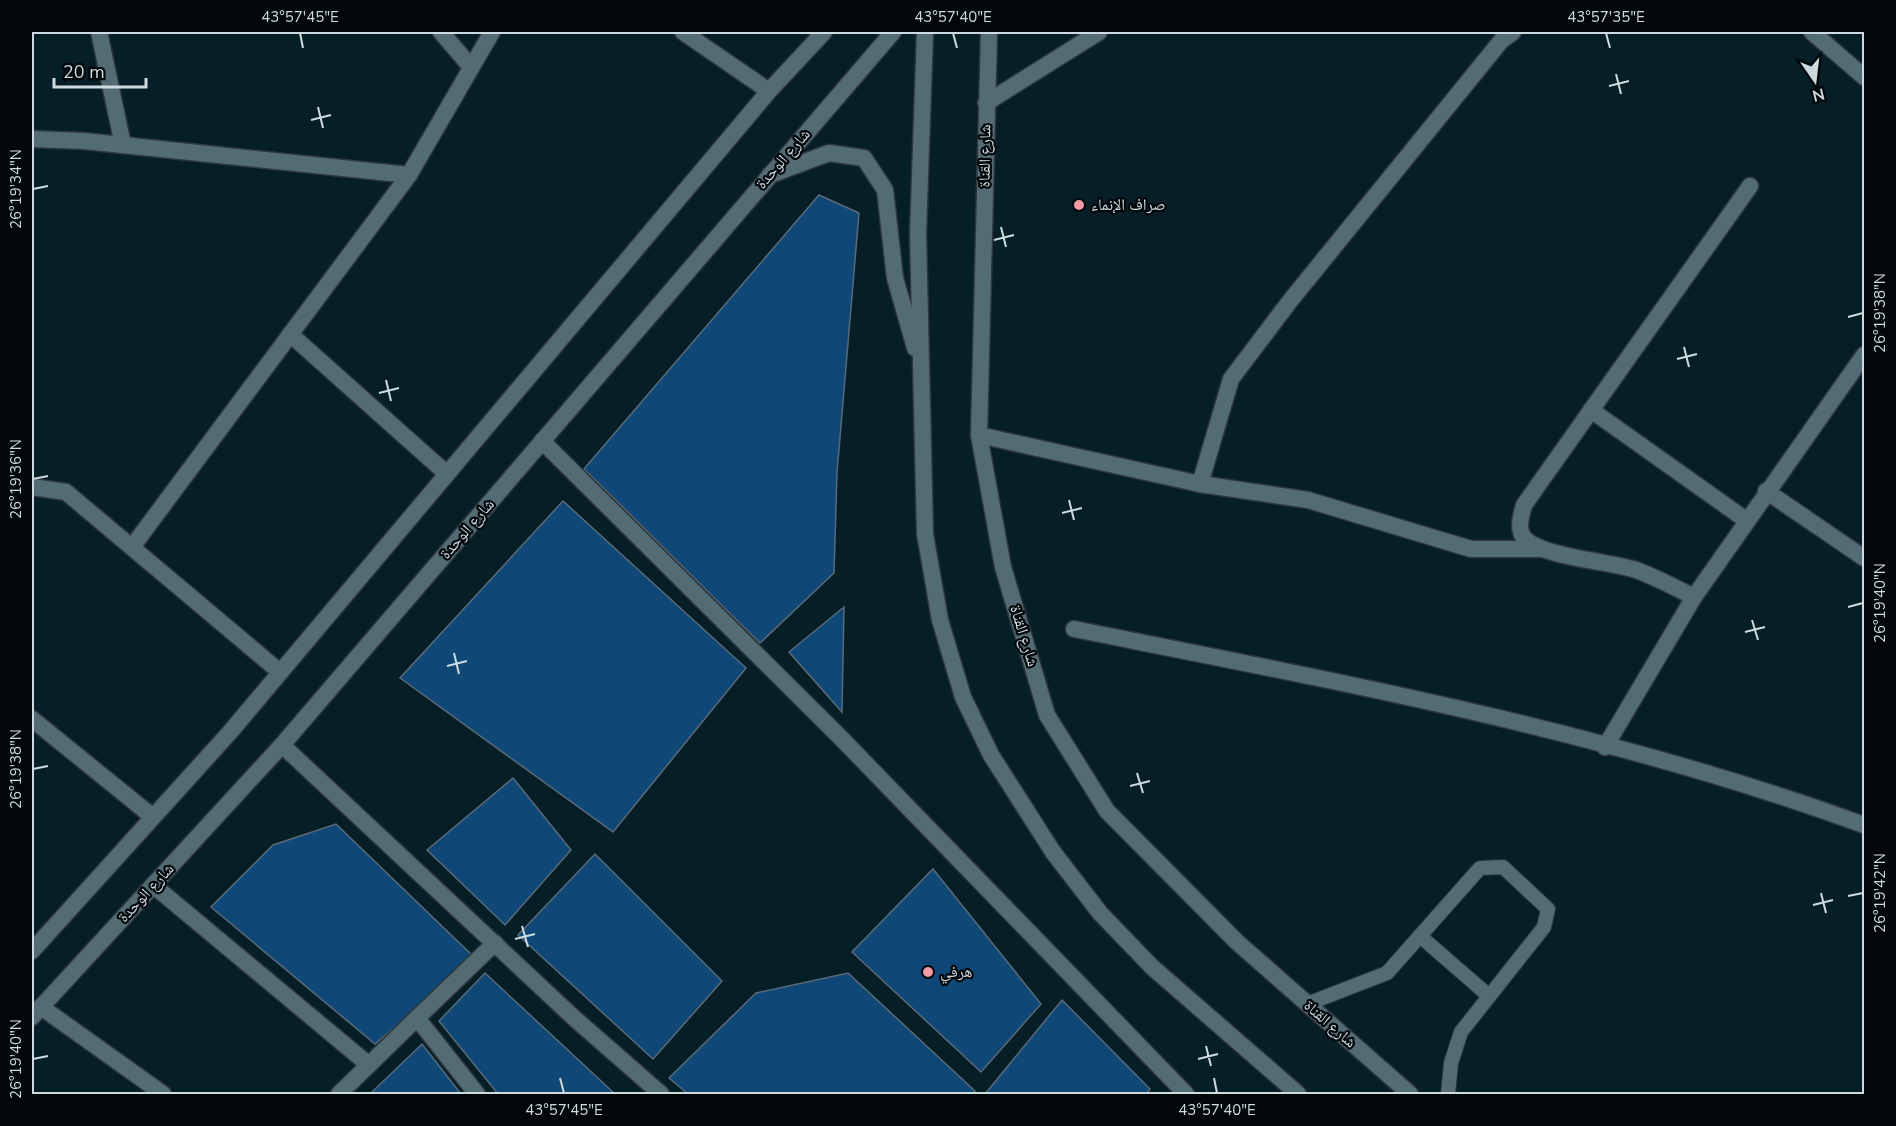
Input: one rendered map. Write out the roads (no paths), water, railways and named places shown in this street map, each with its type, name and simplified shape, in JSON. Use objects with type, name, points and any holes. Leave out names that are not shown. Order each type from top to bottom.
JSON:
[{"type":"street","points":[[99,32],[123,146]]},
{"type":"street","points":[[441,32],[471,67]]},
{"type":"street","points":[[132,547],[409,176],[492,32]]},
{"type":"street","points":[[683,32],[769,91]]},
{"type":"street","points":[[32,951],[280,672],[769,91],[824,32]]},
{"type":"street","name":"شارع الوحدة","points":[[36,1012],[282,745],[892,32]]},
{"type":"street","points":[[925,32],[918,234],[925,534],[940,620],[963,697],[991,755],[1053,852],[1100,913],[1152,967],[1291,1092]]},
{"type":"street","name":"شارع القناة","points":[[989,32],[979,435],[1003,567],[1047,715],[1107,811],[1237,942],[1410,1095]]},
{"type":"street","points":[[986,104],[1099,32]]},
{"type":"street","points":[[1200,484],[1231,379],[1290,301],[1501,41],[1513,32]]},
{"type":"street","points":[[1812,32],[1864,75]]},
{"type":"street","points":[[32,139],[123,146],[409,176]]},
{"type":"street","points":[[769,175],[829,153],[864,158],[885,190],[895,278],[921,371]]},
{"type":"street","points":[[1694,597],[1638,571],[1547,549],[1527,540],[1521,533],[1520,524],[1524,505],[1750,186]]},
{"type":"street","points":[[290,334],[447,474]]},
{"type":"street","points":[[1605,747],[1694,597],[1766,491],[1864,355]]},
{"type":"street","points":[[1591,410],[1746,520]]},
{"type":"street","points":[[979,435],[1200,484],[1308,500],[1471,549],[1547,549]]},
{"type":"street","points":[[542,441],[841,738],[1186,1095]]},
{"type":"street","points":[[32,502],[39,488],[66,492],[280,672]]},
{"type":"street","points":[[1766,491],[1864,558]]},
{"type":"street","points":[[1074,629],[1424,699],[1770,790],[1864,825]]},
{"type":"street","points":[[32,719],[153,817]]},
{"type":"street","points":[[282,745],[661,1095]]},
{"type":"street","points":[[153,885],[369,1065]]},
{"type":"street","points":[[339,1095],[495,943]]},
{"type":"street","points":[[36,1012],[163,1095]]},
{"type":"street","points":[[417,1018],[477,1095]]},
{"type":"lane","points":[[1307,1004],[1387,973],[1480,868],[1503,867],[1548,909],[1544,927],[1461,1032],[1451,1063],[1448,1095]]},
{"type":"lane","points":[[1420,936],[1489,996]]},
{"type":"place","name":"صراف الإنماء","points":[[1079,205]]},
{"type":"place","name":"هرفي","points":[[928,972]]}]
